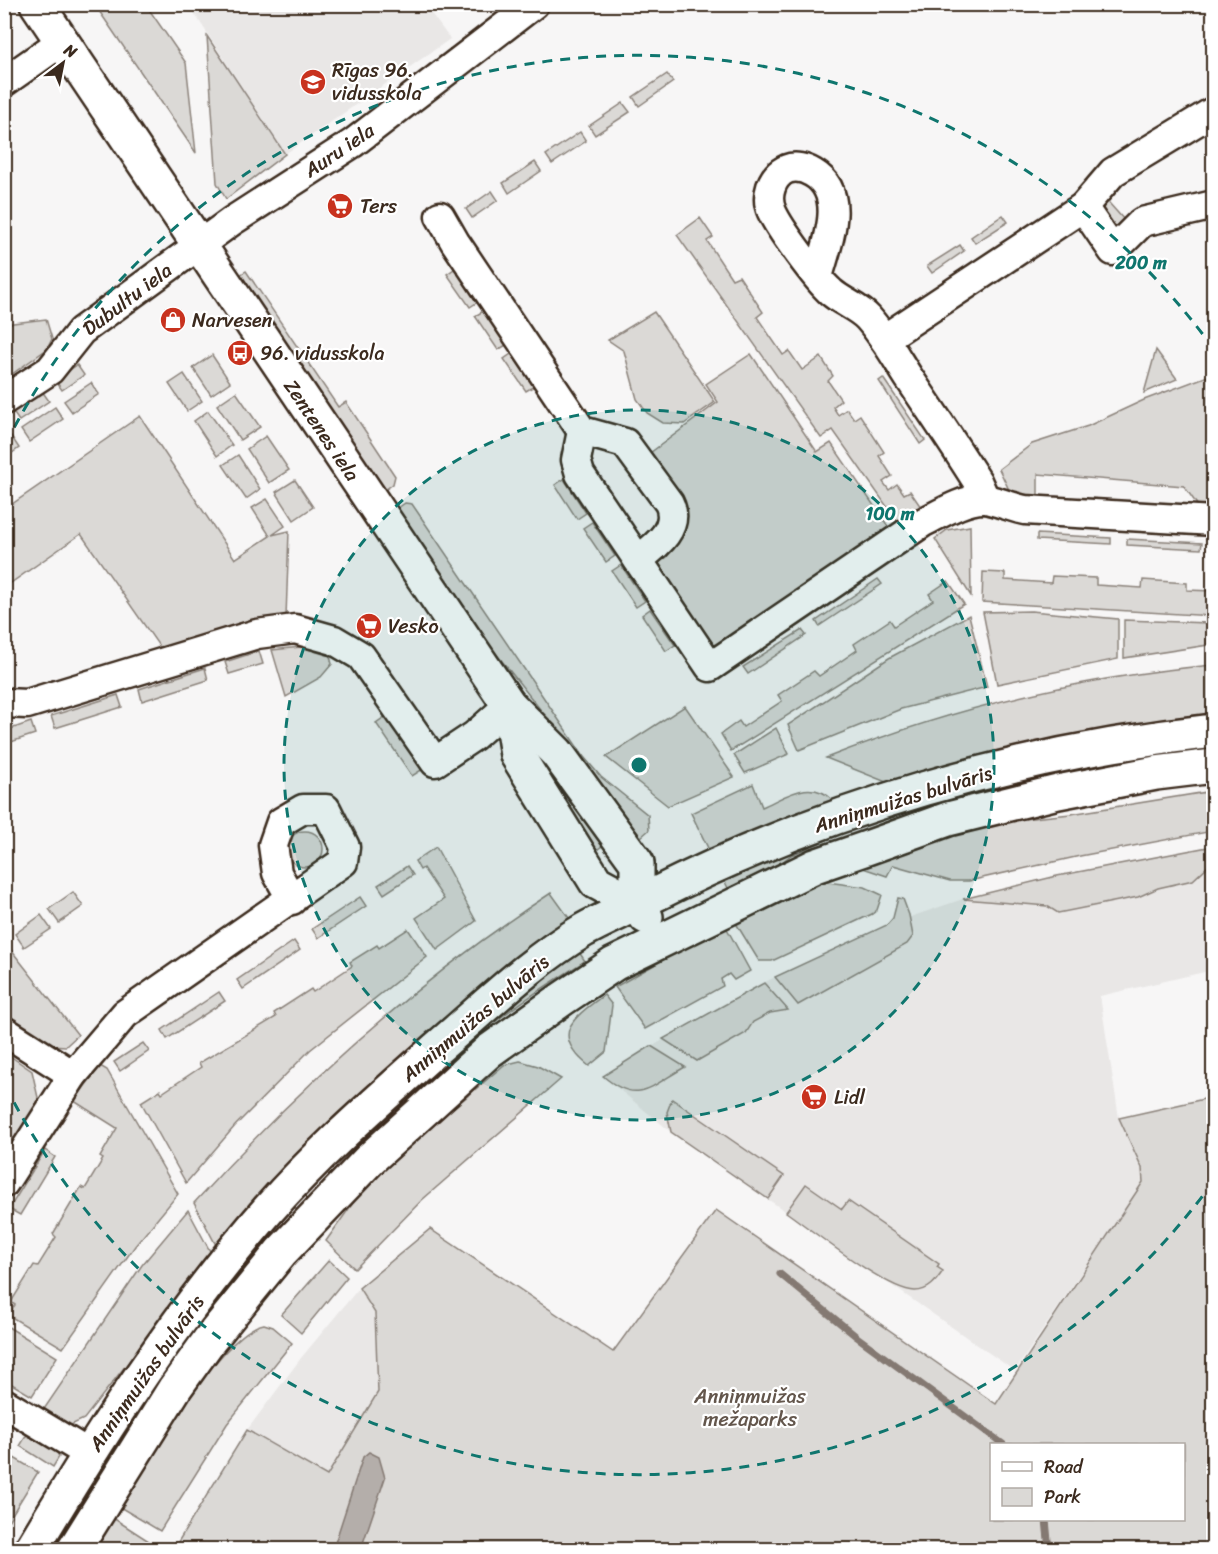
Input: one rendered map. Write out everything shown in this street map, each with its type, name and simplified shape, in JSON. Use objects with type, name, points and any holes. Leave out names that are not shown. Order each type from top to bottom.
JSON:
[{"type":"street","name":"Zentenes iela","points":[[37,4],[197,246],[509,705],[557,753],[637,863],[637,904]]},
{"type":"street","name":"Auru iela","points":[[197,246],[352,144],[534,4]]},
{"type":"street","points":[[4,82],[62,42]]},
{"type":"street","points":[[884,339],[1083,207],[1113,172],[1209,121]]},
{"type":"street","points":[[1083,207],[1113,251],[1142,222],[1214,205]]},
{"type":"street","points":[[440,216],[582,431],[625,443],[672,509],[672,520],[666,534],[638,560]]},
{"type":"street","name":"Dubultu iela","points":[[4,400],[50,370],[81,331],[197,246]]},
{"type":"street","points":[[818,277],[829,291],[866,316],[884,339],[977,481],[985,499]]},
{"type":"street","points":[[582,431],[576,460],[578,470],[710,667],[922,523],[952,508],[985,499],[1006,507],[1025,510],[1214,521]]},
{"type":"street","points":[[4,703],[27,704],[257,634],[296,629],[334,640],[362,656],[435,762],[474,736],[509,705]]},
{"type":"street","name":"Zentenes iela","points":[[509,705],[517,755],[596,882],[637,904],[661,942]]},
{"type":"street","name":"Anniņmuižas bulvāris","points":[[31,1550],[89,1454],[171,1334],[269,1209],[366,1111],[495,996],[550,954],[585,930],[711,866],[848,814],[1042,757],[1214,730]]},
{"type":"street","name":"Anniņmuižas bulvāris","points":[[74,1550],[175,1388],[230,1314],[281,1252],[327,1202],[489,1051],[539,1014],[614,964],[815,866],[948,819],[1058,792],[1156,773],[1214,766]]},
{"type":"street","points":[[848,814],[870,815],[881,825],[880,835],[864,849]]},
{"type":"street","points":[[6,1176],[73,1074],[125,1014],[292,900]]},
{"type":"street","points":[[4,1031],[73,1074]]},
{"type":"street","points":[[409,1073],[398,1094],[400,1104],[414,1109],[436,1101]]},
{"type":"street","points":[[4,1403],[89,1454]]},
{"type":"shaded area","name":"Rīgas 96. vidusskola","points":[[189,5],[425,5],[450,39],[285,154]]},
{"type":"shaded area","points":[[1213,846],[1213,970],[1100,996],[1119,1118],[1142,1168],[1143,1182],[1015,1371],[671,1132],[603,1076],[718,1007],[775,977],[887,925],[963,899],[1057,876]]},
{"type":"shaded area","points":[[359,1288],[375,1313],[379,1392],[327,1476],[247,1430],[301,1358]]},
{"type":"shaded area","points":[[369,1452],[379,1457],[385,1478],[361,1549],[333,1549],[363,1457]]},
{"type":"green space","points":[[95,5],[146,5],[186,63],[196,153]]},
{"type":"green space","points":[[207,36],[285,154],[226,199],[217,183]]},
{"type":"green space","points":[[667,74],[673,82],[639,106],[633,97]]},
{"type":"green space","points":[[623,103],[630,112],[595,135],[589,126]]},
{"type":"green space","points":[[580,132],[586,141],[552,164],[546,155]]},
{"type":"green space","points":[[535,162],[541,171],[509,193],[503,183]]},
{"type":"green space","points":[[492,191],[498,200],[472,218],[466,209]]},
{"type":"green space","points":[[1101,194],[1125,221],[1112,234],[1096,220]]},
{"type":"green space","points":[[1003,215],[1008,222],[975,243],[971,237]]},
{"type":"green space","points":[[700,218],[713,237],[707,241],[732,279],[739,276],[763,312],[757,317],[783,355],[789,351],[802,370],[821,357],[833,376],[828,381],[841,400],[833,407],[838,415],[847,409],[854,419],[860,415],[884,452],[879,456],[892,476],[883,482],[889,490],[897,484],[904,494],[910,491],[923,510],[900,525],[833,430],[821,438],[677,235]]},
{"type":"green space","points":[[960,245],[964,251],[932,273],[927,266]]},
{"type":"green space","points":[[457,267],[479,301],[470,307],[447,274]]},
{"type":"green space","points":[[246,271],[338,407],[346,402],[395,476],[393,484],[382,492],[237,277]]},
{"type":"green space","points":[[485,310],[508,344],[498,350],[475,316]]},
{"type":"green space","points":[[654,312],[715,402],[684,424],[663,423],[647,413],[637,399],[624,351],[608,340]]},
{"type":"green space","points":[[46,319],[52,339],[47,349],[5,379],[5,324]]},
{"type":"green space","points":[[1156,350],[1177,379],[1144,393]]},
{"type":"green space","points":[[514,352],[536,385],[526,391],[504,359]]},
{"type":"green space","points":[[751,354],[817,452],[831,443],[892,532],[720,649],[703,645],[651,568],[667,557],[684,528],[650,453],[718,402],[706,384]]},
{"type":"green space","points":[[212,355],[230,382],[211,395],[193,368]]},
{"type":"green space","points":[[77,365],[84,375],[62,390],[55,380]]},
{"type":"green space","points":[[184,374],[202,401],[187,411],[169,384]]},
{"type":"green space","points":[[1213,374],[1213,507],[1198,506],[1184,486],[1038,474],[1038,496],[1023,501],[1011,494],[999,469],[1032,444],[1088,426],[1144,400]]},
{"type":"green space","points":[[883,378],[925,440],[920,444],[879,381]]},
{"type":"green space","points":[[91,383],[99,394],[72,412],[64,401]]},
{"type":"green space","points":[[42,391],[49,401],[19,421],[12,411]]},
{"type":"green space","points":[[236,392],[260,427],[240,440],[217,405]]},
{"type":"green space","points":[[55,407],[63,419],[29,442],[21,430]]},
{"type":"green space","points":[[208,411],[232,445],[217,456],[194,421]]},
{"type":"green space","points":[[140,416],[235,559],[270,536],[252,508],[267,499],[285,526],[272,535],[289,531],[286,617],[161,649],[81,534],[5,587],[5,509]]},
{"type":"green space","points":[[11,436],[19,448],[5,458],[5,441]]},
{"type":"green space","points":[[266,436],[289,470],[269,483],[247,449]]},
{"type":"green space","points":[[238,455],[260,489],[246,499],[223,465]]},
{"type":"green space","points":[[564,479],[586,513],[577,519],[555,485]]},
{"type":"green space","points":[[295,480],[313,507],[294,520],[276,492]]},
{"type":"green space","points":[[405,503],[412,504],[584,757],[601,777],[648,815],[649,830],[641,837],[461,609],[394,511]]},
{"type":"green space","points":[[592,522],[615,556],[606,562],[583,528]]},
{"type":"green space","points":[[970,526],[971,596],[935,539],[947,530]]},
{"type":"green space","points":[[1037,534],[1111,538],[1111,544],[1037,540]]},
{"type":"green space","points":[[1127,539],[1202,543],[1201,549],[1127,545]]},
{"type":"green space","points":[[621,565],[645,601],[636,607],[612,571]]},
{"type":"green space","points":[[983,572],[1005,573],[1005,580],[1051,583],[1052,576],[1096,578],[1096,585],[1142,588],[1143,580],[1187,583],[1187,590],[1213,591],[1213,616],[982,602]]},
{"type":"green space","points":[[878,579],[882,584],[819,626],[816,621]]},
{"type":"green space","points":[[948,581],[964,604],[731,751],[721,734],[739,721],[743,727],[782,701],[778,695],[814,671],[819,676],[857,650],[854,644],[890,620],[894,626],[933,600],[929,594]]},
{"type":"green space","points":[[650,609],[675,645],[666,651],[642,615]]},
{"type":"green space","points":[[1031,611],[1118,619],[1118,659],[997,684],[983,612]]},
{"type":"green space","points":[[969,615],[987,687],[901,709],[799,750],[788,725],[889,658]]},
{"type":"green space","points":[[1124,620],[1208,623],[1208,645],[1124,658]]},
{"type":"green space","points":[[802,630],[806,635],[748,674],[743,667]]},
{"type":"green space","points":[[301,647],[330,656],[332,664],[321,677],[286,697],[272,650]]},
{"type":"green space","points":[[259,651],[263,664],[229,674],[225,662]]},
{"type":"green space","points":[[1213,665],[1213,715],[1161,720],[1034,745],[886,782],[826,758],[920,724],[1016,698],[1114,678]]},
{"type":"green space","points":[[205,668],[208,680],[142,701],[139,689]]},
{"type":"green space","points":[[118,695],[122,707],[55,728],[51,716]]},
{"type":"green space","points":[[685,706],[734,777],[668,806],[606,757]]},
{"type":"green space","points":[[386,716],[423,769],[412,776],[376,723]]},
{"type":"green space","points":[[31,722],[35,734],[5,744],[5,731]]},
{"type":"green space","points":[[776,728],[789,754],[745,773],[734,755]]},
{"type":"green space","points":[[525,734],[605,844],[595,851],[569,814]]},
{"type":"green space","points":[[1213,743],[1213,752],[892,824],[889,816],[1047,772]]},
{"type":"green space","points":[[753,784],[762,807],[790,794],[808,789],[817,790],[834,801],[829,808],[709,850],[691,813]]},
{"type":"green space","points":[[1213,791],[1213,831],[1080,856],[969,881],[950,881],[893,865],[887,876],[857,866],[947,835],[1004,821],[1071,814]]},
{"type":"green space","points":[[867,823],[791,855],[776,867],[730,892],[723,878]]},
{"type":"green space","points":[[305,831],[318,836],[323,849],[318,862],[305,867],[292,862],[287,849],[292,836]]},
{"type":"green space","points":[[1213,846],[1208,866],[1193,880],[1158,888],[1138,897],[1058,913],[1047,906],[963,899],[1057,876]]},
{"type":"green space","points":[[436,847],[476,921],[437,950],[416,918],[444,899],[423,868],[420,870],[415,861]]},
{"type":"green space","points":[[407,866],[413,875],[384,894],[378,885]]},
{"type":"green space","points":[[819,881],[865,887],[882,895],[877,910],[772,961],[759,961],[734,920]]},
{"type":"green space","points":[[73,892],[83,906],[59,923],[49,909]]},
{"type":"green space","points":[[551,893],[569,918],[561,928],[217,1247],[194,1203],[235,1159],[319,1076],[407,998],[502,926]]},
{"type":"green space","points":[[360,897],[366,906],[318,938],[312,929]]},
{"type":"green space","points":[[898,898],[903,899],[909,915],[913,936],[907,944],[798,1005],[775,977],[887,925],[893,918]]},
{"type":"green space","points":[[41,915],[51,929],[24,947],[15,934]]},
{"type":"green space","points":[[725,925],[750,971],[734,980],[729,974],[721,979],[723,986],[645,1029],[615,987]]},
{"type":"green space","points":[[408,929],[427,957],[310,1050],[235,1126],[186,1183],[141,1102],[160,1090],[162,1093],[201,1067],[199,1063],[276,1017],[274,1013],[311,989],[313,992],[352,966],[350,962],[377,945],[379,948]]},
{"type":"green space","points":[[4,941],[78,1035],[66,1046],[50,1045],[5,1017]]},
{"type":"green space","points":[[294,941],[300,950],[243,989],[237,980]]},
{"type":"green space","points":[[579,952],[585,961],[526,999],[484,1031],[466,1047],[439,1081],[464,1042]]},
{"type":"green space","points":[[764,983],[788,1010],[770,1013],[753,1022],[746,1033],[697,1061],[663,1039]]},
{"type":"green space","points":[[219,992],[225,1001],[167,1039],[162,1030]]},
{"type":"green space","points":[[604,995],[612,1005],[606,1052],[589,1066],[570,1045],[568,1036],[575,1019]]},
{"type":"green space","points":[[143,1043],[149,1051],[120,1071],[114,1062]]},
{"type":"green space","points":[[651,1046],[685,1067],[653,1086],[635,1091],[615,1085],[603,1076]]},
{"type":"green space","points":[[4,1052],[32,1071],[39,1102],[16,1138],[5,1138]]},
{"type":"green space","points":[[520,1061],[538,1066],[561,1079],[422,1200],[355,1269],[326,1241],[370,1179],[504,1065]]},
{"type":"green space","points":[[100,1066],[107,1070],[178,1194],[135,1246],[63,1348],[8,1315],[15,1305],[11,1302],[34,1265],[38,1266],[56,1237],[53,1234],[81,1187],[85,1189],[103,1159],[100,1157],[117,1128],[74,1101]]},
{"type":"green space","name":"Anniņmuižas mežaparks","points":[[1213,1097],[1213,1549],[173,1550],[247,1430],[327,1476],[378,1392],[375,1313],[359,1288],[430,1229],[613,1352],[716,1210],[996,1404],[1143,1182],[1142,1168],[1119,1118]]},
{"type":"green space","points":[[672,1099],[784,1176],[768,1199],[671,1132],[667,1112]]},
{"type":"green space","points":[[45,1150],[55,1157],[20,1215],[9,1209]]},
{"type":"green space","points":[[806,1184],[842,1209],[848,1201],[939,1264],[937,1267],[943,1271],[928,1287],[915,1291],[902,1288],[869,1271],[786,1212]]},
{"type":"green space","points":[[188,1210],[212,1255],[84,1419],[71,1425],[40,1415],[142,1265]]},
{"type":"green space","points":[[329,1260],[347,1277],[301,1333],[281,1315]]},
{"type":"green space","points":[[264,1324],[273,1327],[292,1343],[227,1424],[160,1531],[118,1506],[164,1433],[206,1374],[247,1332]]},
{"type":"green space","points":[[5,1325],[57,1357],[32,1396],[5,1380]]},
{"type":"green space","points":[[29,1431],[56,1449],[59,1457],[53,1467],[20,1446]]},
{"type":"green space","points":[[14,1458],[38,1472],[5,1526],[5,1472]]},
{"type":"green space","points":[[80,1497],[87,1502],[58,1549],[48,1550]]},
{"type":"green space","points":[[113,1518],[152,1543],[148,1549],[95,1550]]},
{"type":"waterway","points":[[780,1274],[857,1337],[1002,1443]]},
{"type":"waterway","points":[[1046,1521],[1049,1550]]},
{"type":"place","name":"Rīgas 96. vidusskola","points":[[313,82]]},
{"type":"place","name":"Ters","points":[[340,206]]},
{"type":"place","name":"Narvesen","points":[[173,320]]},
{"type":"place","name":"96. vidusskola","points":[[240,353]]},
{"type":"place","name":"Vesko","points":[[369,626]]},
{"type":"place","name":"Lidl","points":[[814,1097]]}]
